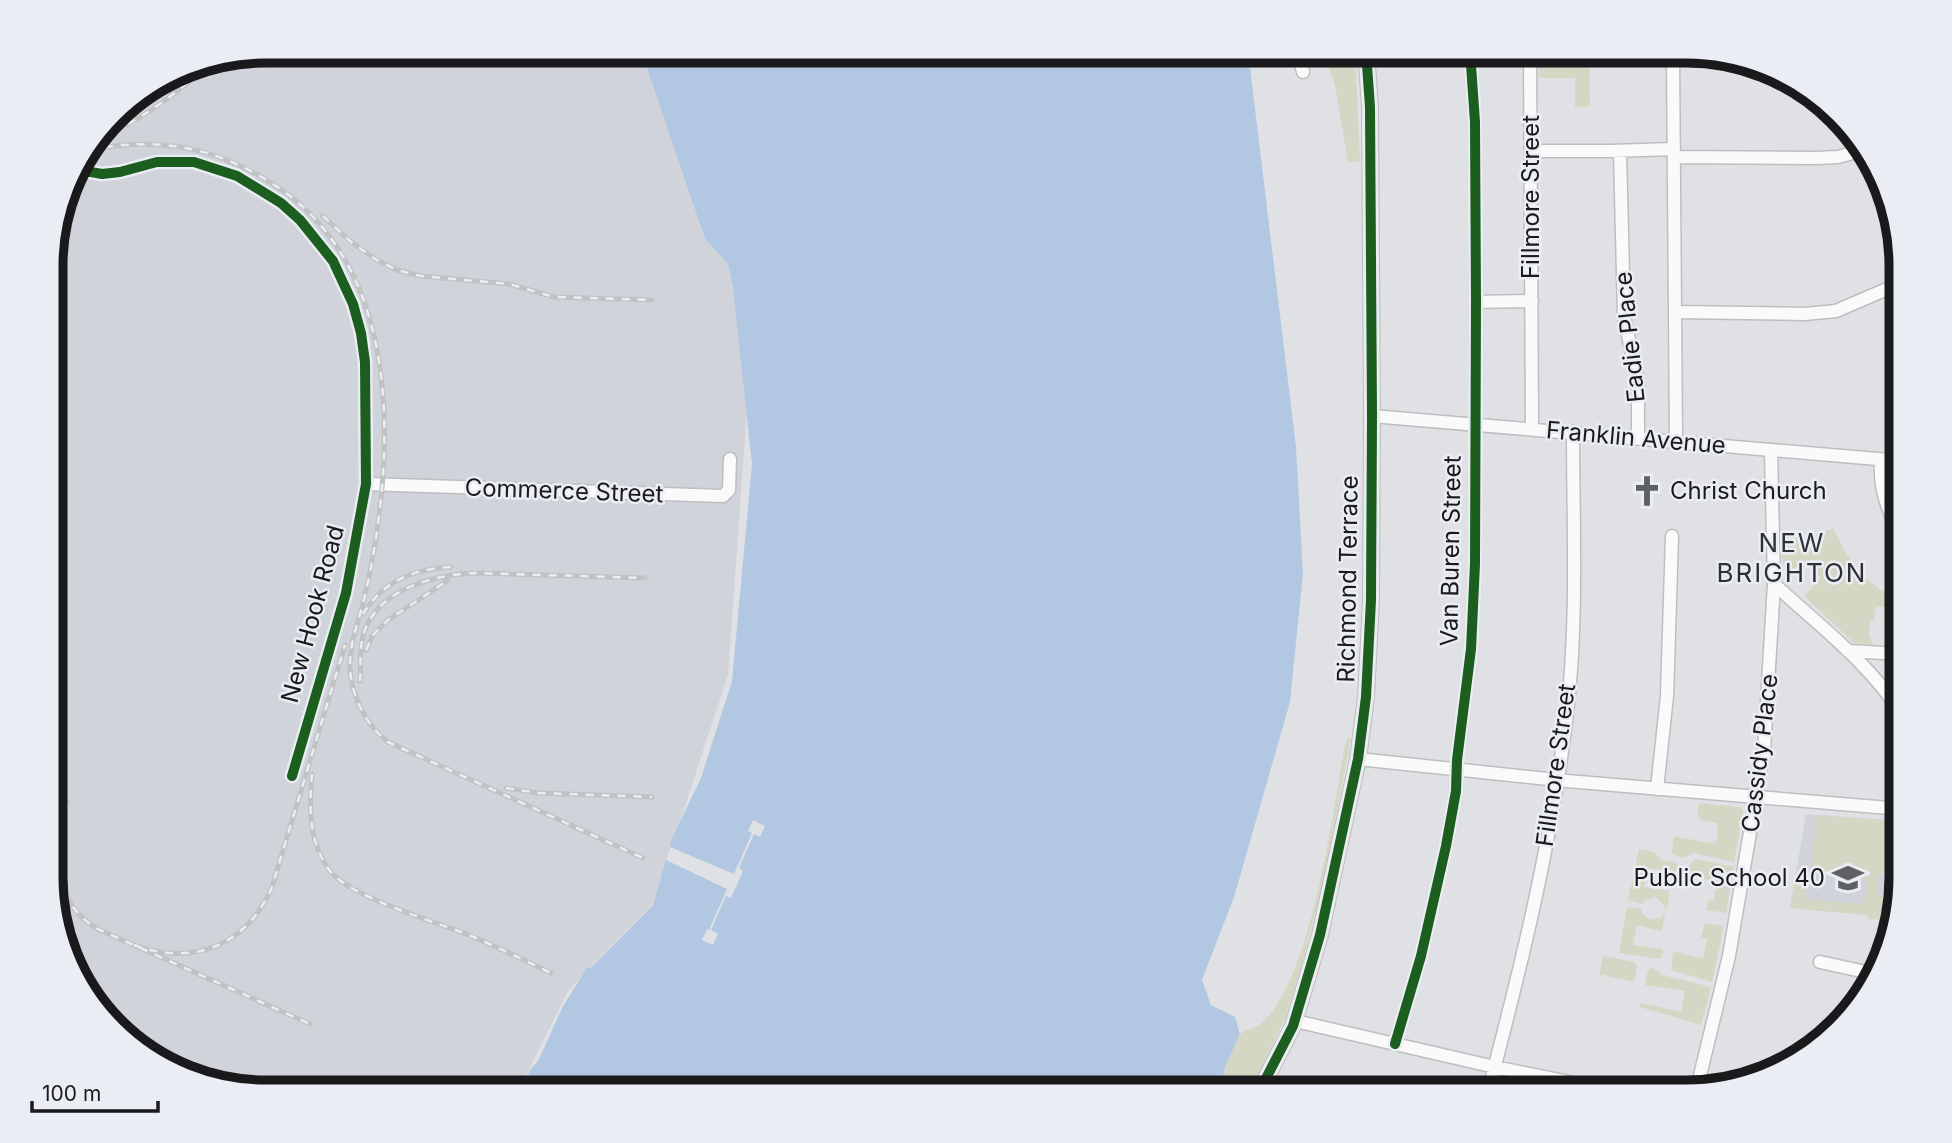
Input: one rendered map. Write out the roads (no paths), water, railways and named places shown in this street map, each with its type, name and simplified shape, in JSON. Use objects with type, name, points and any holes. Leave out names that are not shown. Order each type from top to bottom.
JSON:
[{"type":"main road","name":"Richmond Terrace","points":[[1265,1080],[1295,1021],[1328,904],[1358,759],[1369,666],[1372,415],[1370,107],[1367,63]]},
{"type":"street","points":[[1301,63],[1303,72]]},
{"type":"street","name":"Van Buren Street","points":[[1395,1044],[1435,895],[1456,791],[1471,649],[1475,564],[1476,302],[1475,122],[1471,63]]},
{"type":"street","name":"Fillmore Street","points":[[1530,63],[1532,428]]},
{"type":"street","points":[[1671,63],[1677,312],[1676,442]]},
{"type":"street","points":[[1531,151],[1620,151],[1817,158],[1854,153]]},
{"type":"street","name":"Eadie Place","points":[[1620,151],[1624,316],[1638,382],[1638,438]]},
{"type":"street","name":"New Hook Road","points":[[87,171],[102,174],[157,162],[194,162],[237,176],[281,203],[300,220],[317,238],[344,281],[361,333],[367,419],[366,484],[346,593],[292,776]]},
{"type":"street","points":[[1677,312],[1805,314],[1836,310],[1889,288]]},
{"type":"street","points":[[1476,302],[1532,301]]},
{"type":"street","name":"Franklin Avenue","points":[[1372,415],[1889,460]]},
{"type":"street","name":"Fillmore Street","points":[[1491,1080],[1527,940],[1567,711],[1571,649],[1573,432]]},
{"type":"street","name":"Cassidy Place","points":[[1699,1080],[1729,956],[1764,750],[1774,584],[1771,450]]},
{"type":"street","name":"Commerce Street","points":[[366,484],[723,496],[729,490],[730,459]]},
{"type":"street","points":[[1881,460],[1884,497],[1889,513]]},
{"type":"street","points":[[1657,789],[1668,682],[1672,536]]},
{"type":"street","points":[[1774,584],[1848,651],[1889,696]]},
{"type":"street","points":[[1848,651],[1889,653]]},
{"type":"street","points":[[1358,759],[1557,780],[1889,808]]},
{"type":"street","points":[[1820,962],[1865,972]]},
{"type":"street","points":[[1295,1021],[1561,1080]]},
{"type":"water","points":[[645,63],[1249,63],[1296,447],[1303,574],[1290,702],[1234,897],[1202,980],[1211,1005],[1235,1017],[1240,1034],[1225,1067],[1222,1080],[525,1080],[538,1061],[563,1006],[587,968],[591,968],[653,905],[672,838],[701,778],[732,681],[752,464],[728,264],[705,239]]},
{"type":"railway","points":[[115,130],[158,106],[193,77]]},
{"type":"railway","points":[[101,148],[139,144],[163,145],[187,148],[232,162],[276,186],[315,219],[344,258],[364,302],[377,350],[383,400],[381,502],[370,571],[350,657],[356,697],[372,726],[388,742],[643,858]]},
{"type":"railway","points":[[323,216],[350,241],[375,259],[397,270],[421,276],[509,284],[554,297],[652,300]]},
{"type":"railway","points":[[363,614],[380,593],[400,579],[424,571],[451,567]]},
{"type":"railway","points":[[360,681],[362,638],[371,618],[382,605],[411,586],[444,576],[477,573],[645,578]]},
{"type":"railway","points":[[366,650],[373,635],[388,620],[447,581]]},
{"type":"railway","points":[[134,945],[156,951],[197,952],[233,937],[261,907],[272,887],[345,645]]},
{"type":"railway","points":[[312,774],[310,799],[317,848],[330,871],[340,881],[374,899],[469,935],[551,973]]},
{"type":"railway","points":[[506,788],[539,793],[652,797]]},
{"type":"railway","points":[[63,809],[67,801]]},
{"type":"railway","points":[[64,891],[78,912],[100,930],[310,1024]]},
{"type":"place","name":"Christ Church","points":[[1647,491]]},
{"type":"place","name":"Public School 40","points":[[1848,878]]},
{"type":"district","name":"NEW BRIGHTON","points":[[1792,558]]}]
